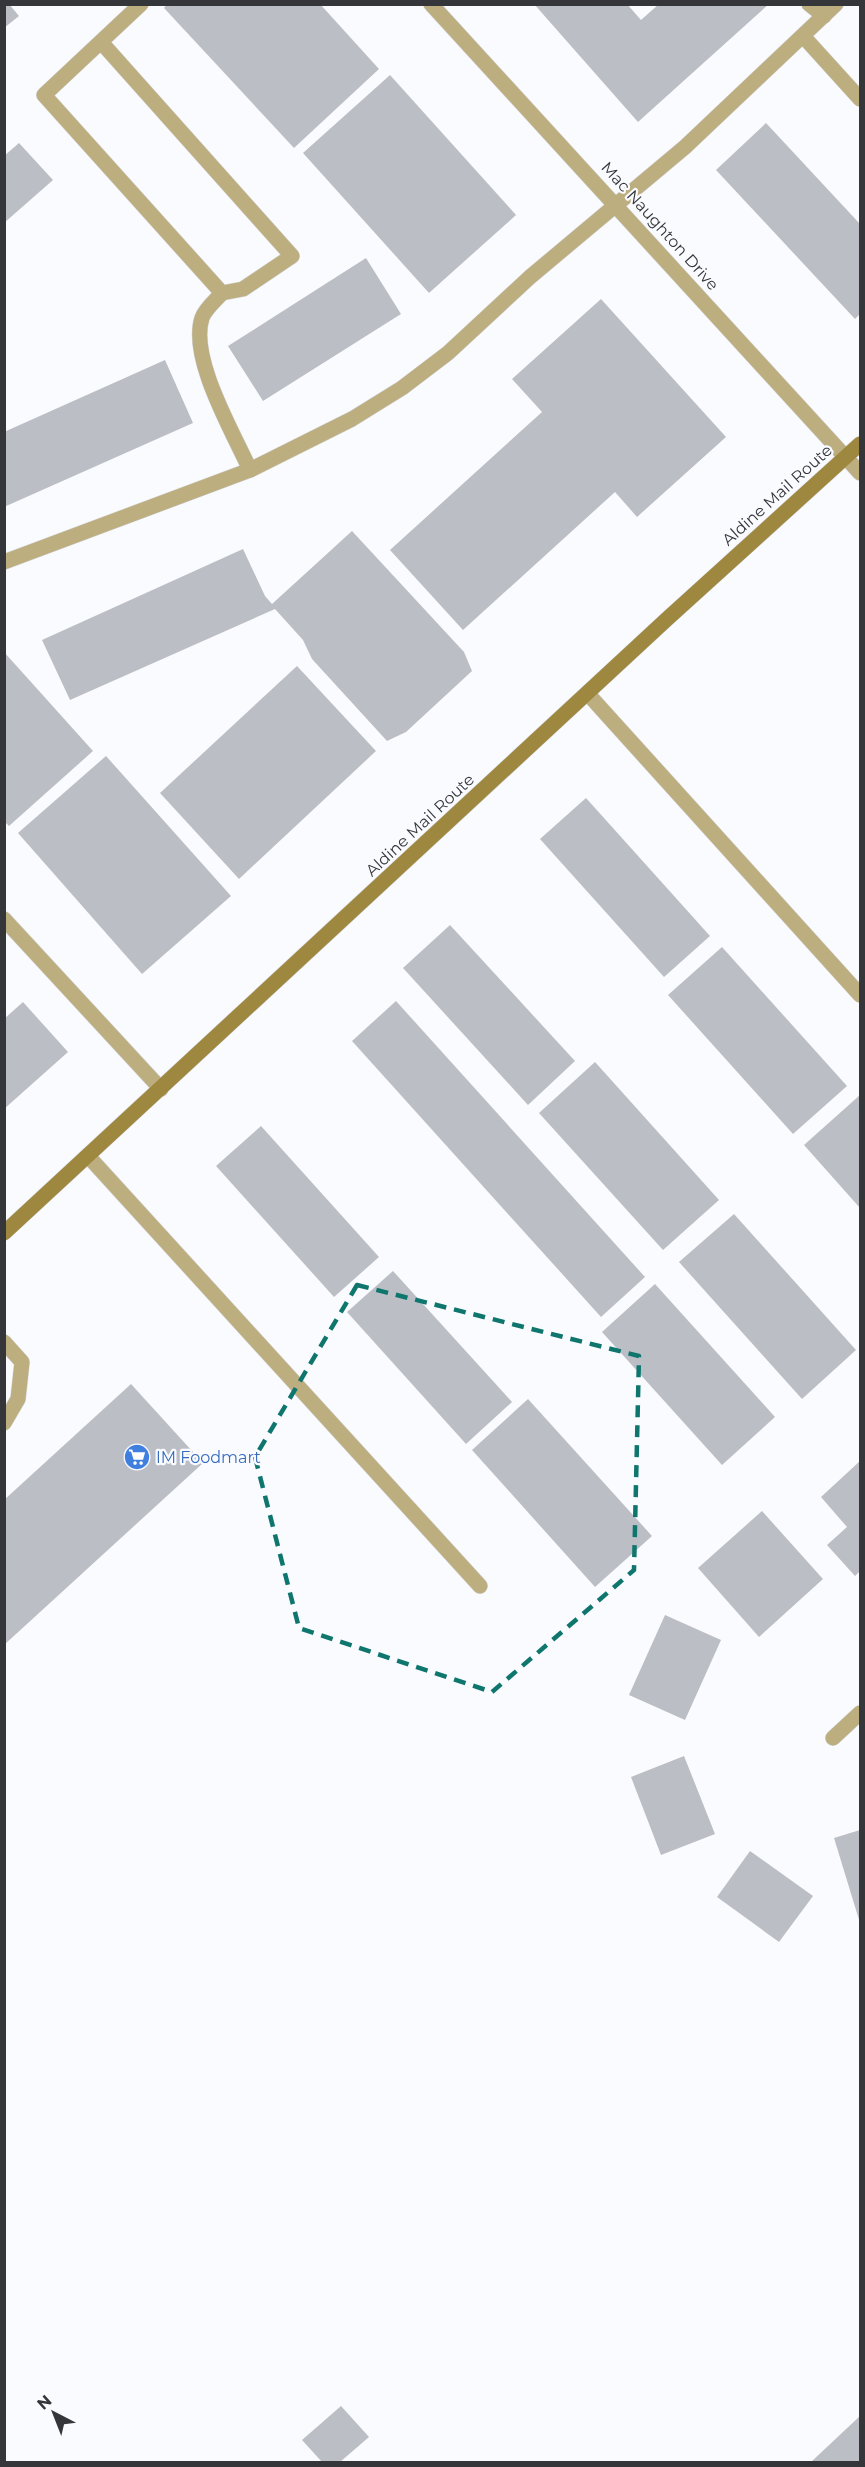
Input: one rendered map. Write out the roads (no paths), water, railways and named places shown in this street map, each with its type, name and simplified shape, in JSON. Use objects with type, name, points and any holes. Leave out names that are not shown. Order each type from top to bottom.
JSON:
[{"type":"main road","name":"Aldine Mail Route","points":[[4,1233],[861,444]]},
{"type":"street","points":[[141,4],[44,95],[222,293]]},
{"type":"street","name":"Mac Naughton Drive","points":[[431,4],[861,473]]},
{"type":"street","points":[[809,4],[824,16]]},
{"type":"street","points":[[4,562],[250,470],[352,419],[402,388],[448,353],[531,277],[685,147],[836,4]]},
{"type":"street","points":[[803,36],[861,99]]},
{"type":"street","points":[[101,42],[292,256],[243,289],[222,293],[202,316],[199,340],[205,369],[250,470]]},
{"type":"street","points":[[588,694],[861,995]]},
{"type":"street","points":[[4,919],[161,1089]]},
{"type":"street","points":[[88,1156],[480,1586]]},
{"type":"street","points":[[4,1342],[22,1362],[18,1399],[4,1423]]},
{"type":"street","points":[[833,1738],[861,1713]]},
{"type":"place","name":"IM Foodmart","points":[[137,1457]]}]
